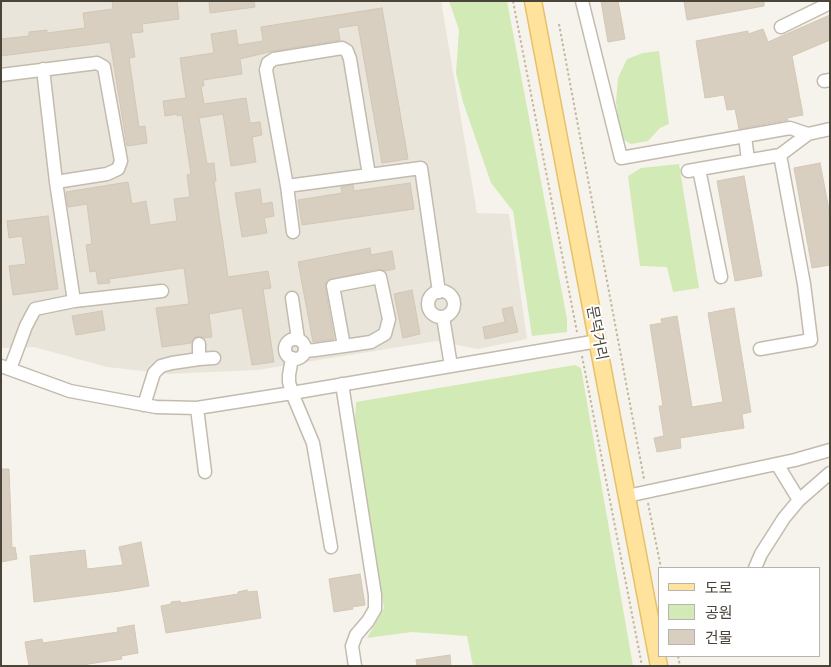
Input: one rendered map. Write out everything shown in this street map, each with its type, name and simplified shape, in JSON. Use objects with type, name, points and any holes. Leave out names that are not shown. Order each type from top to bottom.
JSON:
[{"type":"main road","name":"문덕거리","points":[[533,1],[658,656]]},
{"type":"street","points":[[582,1],[620,158],[790,128],[808,134]]},
{"type":"street","points":[[780,26],[830,3]]},
{"type":"street","points":[[293,232],[287,186],[266,70],[268,63],[274,59],[342,48],[347,52],[350,59],[369,175]]},
{"type":"street","points":[[1,75],[97,63],[104,67],[121,161],[118,169],[107,174],[56,182]]},
{"type":"street","points":[[43,69],[56,182],[74,302]]},
{"type":"street","points":[[721,277],[693,170],[780,155],[808,134],[830,129]]},
{"type":"street","points":[[745,136],[748,160]]},
{"type":"street","points":[[760,349],[811,340],[804,284],[780,155]]},
{"type":"street","points":[[287,186],[421,168],[439,292],[451,296],[454,304],[451,312],[444,317],[451,366]]},
{"type":"street","points":[[298,339],[290,340],[286,346],[286,353],[292,358],[300,357],[305,351],[344,346],[371,342],[385,334],[388,319],[380,277],[333,286],[344,346]]},
{"type":"street","points":[[162,291],[74,302],[36,309],[6,367],[70,391],[144,405],[197,408],[292,394],[598,342]]},
{"type":"street","points":[[292,298],[298,339],[304,344],[305,351]]},
{"type":"street","points":[[199,344],[199,358]]},
{"type":"street","points":[[144,405],[154,372],[161,366],[199,358],[214,358]]},
{"type":"street","points":[[292,358],[289,375],[292,394],[314,443],[331,547]]},
{"type":"street","points":[[342,384],[375,595],[375,609],[368,622],[356,635],[352,646],[355,666]]},
{"type":"street","points":[[197,408],[205,472]]},
{"type":"street","points":[[627,496],[777,464],[830,450]]},
{"type":"street","points":[[777,464],[799,500]]},
{"type":"street","points":[[755,567],[761,554],[784,518],[799,500],[830,473]]},
{"type":"path","points":[[559,24],[661,567]]},
{"type":"shaded area","points":[[1,1],[441,1],[477,213],[509,214],[527,339],[478,349],[436,341],[257,370],[168,374],[107,367],[34,347],[1,348]]},
{"type":"green space","points":[[449,1],[507,1],[567,319],[567,332],[532,336],[513,211],[491,183],[463,102],[456,73],[459,30]]},
{"type":"green space","points":[[659,51],[669,124],[660,128],[648,141],[631,144],[621,138],[616,102],[618,78],[627,59],[643,53]]},
{"type":"green space","points":[[679,164],[699,288],[673,292],[667,267],[640,266],[628,176],[641,168]]},
{"type":"green space","points":[[575,365],[581,368],[633,666],[473,666],[467,636],[412,632],[367,638],[384,608],[355,420],[356,402]]},
{"type":"building","points":[[112,1],[177,1],[179,19],[142,24],[143,32],[131,33],[135,57],[129,58],[139,127],[145,126],[147,143],[127,146],[110,42],[1,56],[1,39],[29,36],[29,32],[47,30],[47,33],[85,28],[83,13],[113,9]]},
{"type":"building","points":[[209,1],[254,1],[255,7],[210,13]]},
{"type":"building","points":[[601,1],[618,1],[625,39],[608,42]]},
{"type":"building","points":[[684,1],[764,1],[764,6],[687,20]]},
{"type":"building","points":[[382,8],[408,159],[382,163],[358,25],[338,28],[340,40],[273,51],[240,59],[242,74],[203,80],[204,86],[201,86],[204,104],[246,98],[250,123],[260,122],[262,135],[252,137],[256,162],[231,166],[223,114],[199,118],[207,164],[214,163],[216,181],[214,181],[228,277],[268,271],[271,288],[263,289],[274,362],[252,365],[242,308],[209,314],[212,337],[204,338],[199,336],[195,337],[191,343],[162,347],[156,308],[189,304],[184,268],[109,279],[110,283],[98,284],[96,271],[90,272],[86,245],[92,244],[87,204],[68,207],[66,192],[128,182],[132,204],[146,201],[150,225],[177,221],[174,199],[190,197],[187,175],[191,174],[182,115],[165,116],[163,101],[186,98],[180,58],[214,53],[211,34],[236,30],[238,45],[263,41],[261,27]]},
{"type":"building","points":[[830,15],[830,40],[792,56],[803,115],[787,118],[788,120],[739,129],[735,109],[727,110],[724,95],[705,98],[696,41],[748,31],[748,34],[763,29],[768,42]]},
{"type":"building","points":[[820,163],[830,215],[830,265],[812,268],[794,168]]},
{"type":"building","points":[[744,176],[762,276],[735,281],[717,181]]},
{"type":"building","points":[[410,183],[414,209],[302,225],[298,200],[342,193],[341,187],[353,185],[354,191]]},
{"type":"building","points":[[260,189],[262,204],[272,202],[274,216],[264,218],[267,233],[242,237],[235,193]]},
{"type":"building","points":[[48,216],[58,289],[13,295],[9,266],[26,264],[22,236],[9,238],[7,221]]},
{"type":"building","points":[[370,248],[371,255],[392,251],[395,269],[385,271],[378,269],[327,280],[325,287],[334,339],[313,342],[298,262]]},
{"type":"building","points":[[412,290],[420,334],[403,338],[394,294]]},
{"type":"building","points":[[512,307],[518,332],[485,339],[483,327],[505,322],[502,309]]},
{"type":"building","points":[[734,308],[751,412],[742,414],[744,428],[680,438],[681,448],[657,452],[654,438],[664,436],[659,406],[663,406],[650,325],[662,323],[661,319],[677,316],[692,407],[723,402],[708,313]]},
{"type":"building","points":[[102,311],[105,330],[76,335],[72,316]]},
{"type":"building","points":[[1,469],[9,469],[12,548],[15,547],[17,559],[1,562]]},
{"type":"building","points":[[141,542],[149,586],[34,602],[30,556],[85,550],[87,569],[123,565],[119,547]]},
{"type":"building","points":[[360,574],[365,605],[334,612],[329,579]]},
{"type":"building","points":[[247,590],[247,592],[257,591],[261,618],[166,633],[161,606],[171,604],[171,602],[180,601],[181,603],[238,594],[238,592]]},
{"type":"building","points":[[134,625],[138,653],[121,656],[122,659],[75,666],[29,666],[25,642],[42,639],[43,643],[118,632],[117,628]]},
{"type":"building","points":[[450,655],[451,666],[417,666],[416,660]]}]
